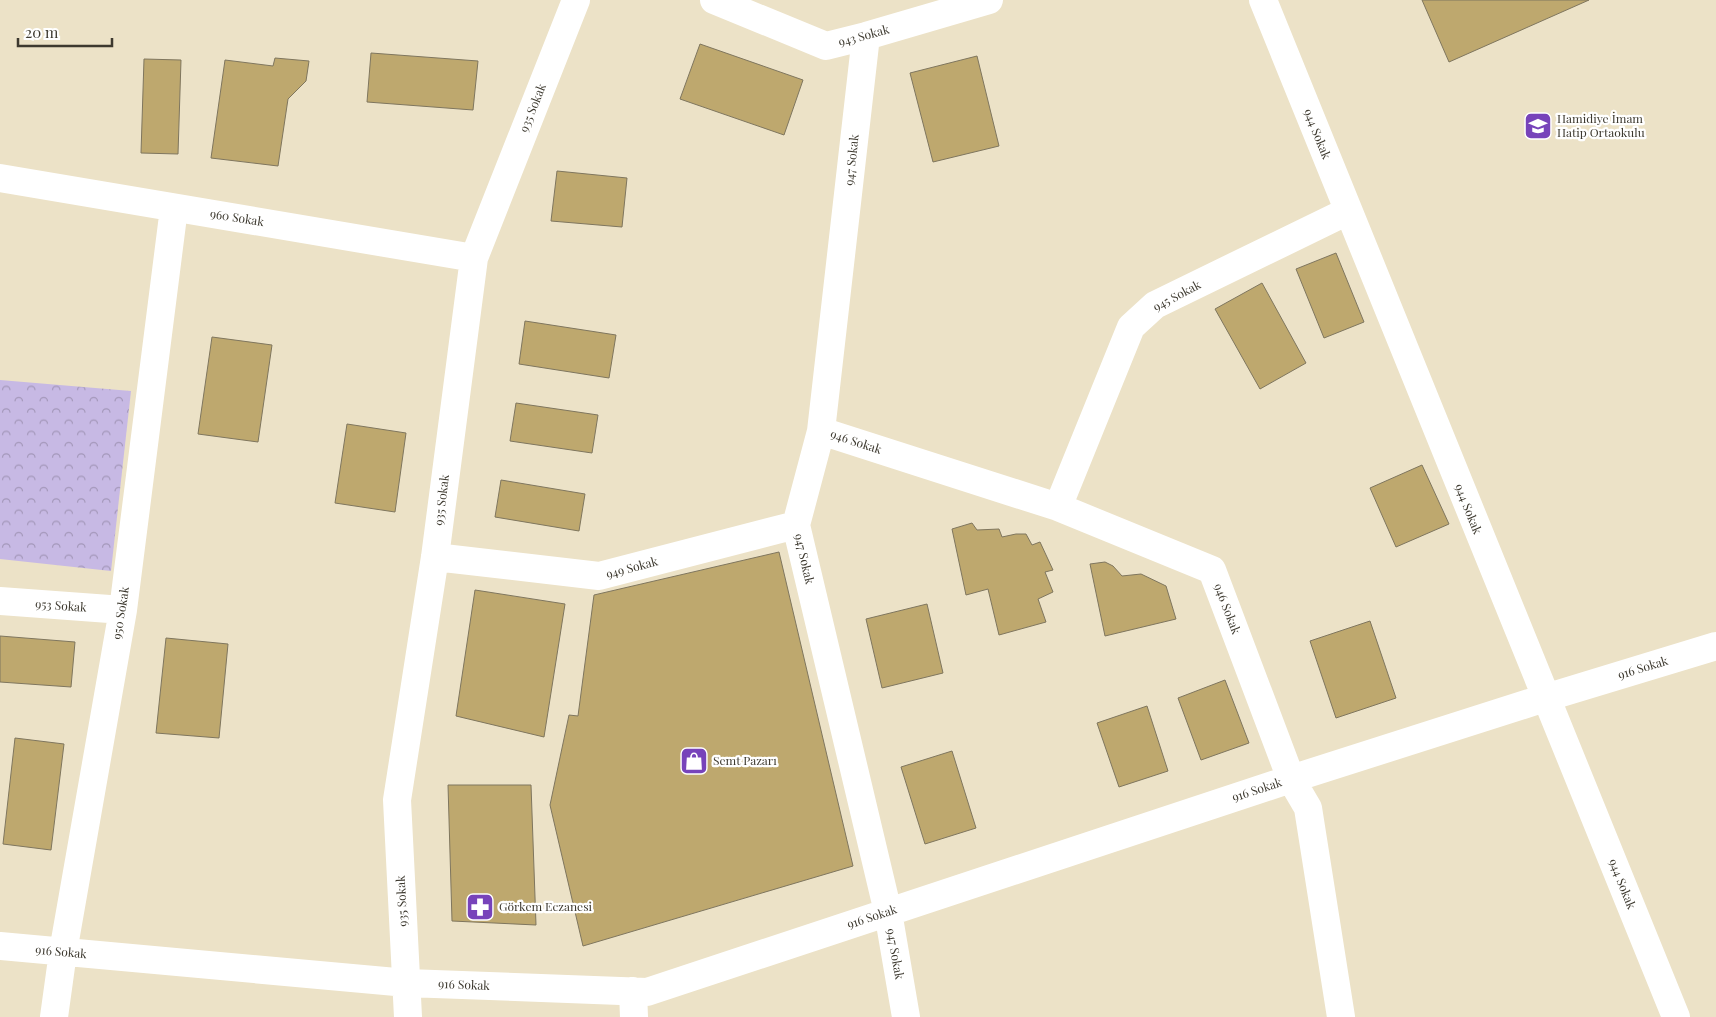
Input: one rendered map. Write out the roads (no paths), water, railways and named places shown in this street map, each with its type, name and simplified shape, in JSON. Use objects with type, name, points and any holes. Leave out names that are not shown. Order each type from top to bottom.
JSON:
[{"type":"street","name":"935 Sokak","points":[[408,1017],[397,800],[435,556],[474,258],[576,0]]},
{"type":"street","name":"943 Sokak","points":[[714,0],[826,46],[989,0]]},
{"type":"street","name":"944 Sokak","points":[[1263,0],[1676,1017]]},
{"type":"street","name":"947 Sokak","points":[[866,36],[821,431],[796,525],[888,912],[906,1017]]},
{"type":"street","name":"960 Sokak","points":[[0,178],[474,258]]},
{"type":"street","name":"950 Sokak","points":[[54,1017],[123,610],[174,208]]},
{"type":"street","name":"945 Sokak","points":[[1058,507],[1131,327],[1155,305],[1348,211]]},
{"type":"street","name":"946 Sokak","points":[[821,431],[1058,507],[1212,570],[1291,779],[1308,808],[1341,1017]]},
{"type":"street","name":"949 Sokak","points":[[435,556],[599,576],[796,525]]},
{"type":"street","name":"953 Sokak","points":[[0,601],[123,610]]},
{"type":"street","name":"916 Sokak","points":[[0,946],[633,1004],[647,992],[888,912],[1291,779],[1716,646]]},
{"type":"place","name":"Hamidiye İmam Hatip Ortaokulu","points":[[1538,126]]},
{"type":"place","name":"Semt Pazarı","points":[[694,761]]},
{"type":"place","name":"Görkem Eczanesi","points":[[480,907]]}]
